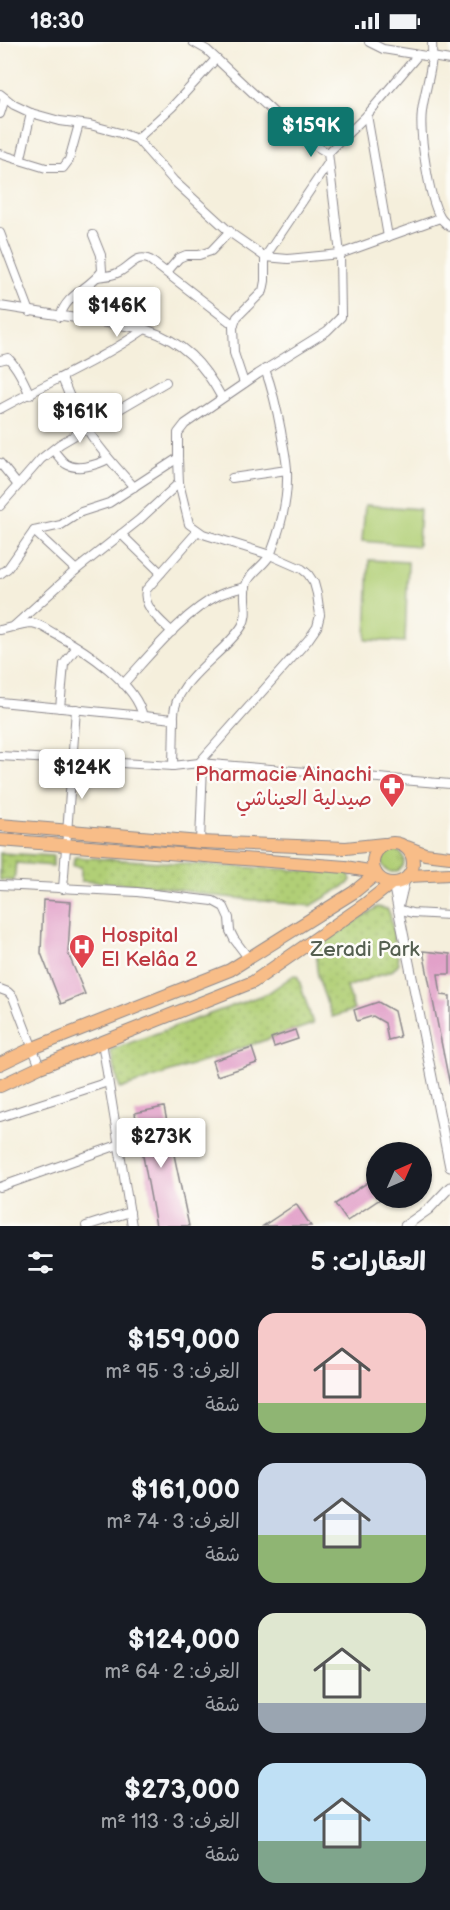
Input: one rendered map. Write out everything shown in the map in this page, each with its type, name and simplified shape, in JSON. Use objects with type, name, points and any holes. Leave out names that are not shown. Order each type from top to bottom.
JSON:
[{"type":"main road","points":[[0,825],[200,842],[346,848],[396,842],[424,854],[446,857],[444,874],[383,880],[373,866],[375,853],[384,844]]},
{"type":"main road","points":[[40,828],[40,844]]},
{"type":"main road","points":[[0,840],[345,867],[376,873]]},
{"type":"main road","points":[[0,1086],[40,1067],[253,982],[412,870],[413,858],[406,847]]},
{"type":"main road","points":[[345,867],[346,848]]},
{"type":"main road","points":[[0,1064],[33,1048],[230,970],[354,892],[376,873]]},
{"type":"main road","points":[[354,892],[364,906]]},
{"type":"main road","points":[[304,924],[314,939]]},
{"type":"street","points":[[193,42],[216,59],[300,137],[328,153]]},
{"type":"street","points":[[432,42],[433,56],[422,110],[426,165],[440,218],[450,227]]},
{"type":"street","points":[[372,43],[383,49],[450,60]]},
{"type":"street","points":[[328,153],[367,115],[418,55]]},
{"type":"street","points":[[137,139],[216,59]]},
{"type":"street","points":[[2,96],[14,105],[32,113],[137,139],[174,181],[245,244],[265,257],[288,259],[340,254],[440,218]]},
{"type":"street","points":[[0,114],[2,96]]},
{"type":"street","points":[[21,158],[32,113]]},
{"type":"street","points":[[367,115],[388,237]]},
{"type":"street","points":[[0,154],[21,158],[46,168],[60,169],[69,160],[79,124]]},
{"type":"street","points":[[200,842],[201,763],[308,640],[317,627],[319,608],[311,579],[302,569],[270,555],[197,532],[189,524],[179,483],[177,439],[181,428],[265,369],[327,331],[341,317],[340,254],[328,153]]},
{"type":"street","points":[[244,384],[232,339],[237,317],[263,291],[266,281],[265,257],[329,162]]},
{"type":"street","points":[[167,272],[186,255],[199,255],[211,251],[230,231]]},
{"type":"street","points":[[0,233],[30,312]]},
{"type":"street","points":[[60,317],[67,302],[98,277],[102,271],[103,266],[93,235]]},
{"type":"street","points":[[98,277],[120,272],[138,258],[144,257],[167,272],[234,325]]},
{"type":"street","points":[[0,306],[145,329],[164,336],[184,348],[199,362],[222,398]]},
{"type":"street","points":[[0,409],[122,345],[145,329]]},
{"type":"street","points":[[0,360],[5,358],[10,361],[30,394]]},
{"type":"street","points":[[123,684],[172,632],[218,596],[246,586],[270,555],[286,498],[287,470],[275,396],[265,369]]},
{"type":"street","points":[[62,378],[75,411],[86,429],[108,459],[134,487]]},
{"type":"street","points":[[0,506],[17,484],[53,450],[165,382]]},
{"type":"street","points":[[53,450],[63,462],[72,466],[90,466],[108,459]]},
{"type":"street","points":[[0,574],[8,567],[34,531],[61,525],[81,512],[109,503],[178,458]]},
{"type":"street","points":[[0,463],[17,484]]},
{"type":"street","points":[[232,478],[287,470]]},
{"type":"street","points":[[13,627],[179,483]]},
{"type":"street","points":[[34,531],[76,570]]},
{"type":"street","points":[[172,632],[148,606],[144,597],[146,590],[197,532]]},
{"type":"street","points":[[121,534],[161,573]]},
{"type":"street","points":[[173,766],[173,709],[179,696],[199,669],[242,627],[246,617],[246,586]]},
{"type":"street","points":[[0,630],[31,623],[40,625],[77,647],[123,684],[141,708],[143,717]]},
{"type":"street","points":[[60,708],[64,664],[77,647]]},
{"type":"street","points":[[0,702],[174,719]]},
{"type":"street","points":[[63,889],[76,709]]},
{"type":"street","points":[[0,756],[173,766],[201,763],[450,784]]},
{"type":"street","points":[[400,880],[398,909],[450,1167]]},
{"type":"street","points":[[0,885],[137,892],[219,903],[227,912],[234,939],[249,959]]},
{"type":"street","points":[[398,909],[412,913],[450,915]]},
{"type":"street","points":[[0,989],[13,997],[40,1067]]},
{"type":"street","points":[[102,1042],[132,1226]]},
{"type":"street","points":[[0,1117],[108,1082]]},
{"type":"street","points":[[0,1186],[118,1145]]},
{"type":"street","points":[[405,1226],[429,1209],[450,1187]]},
{"type":"street","points":[[86,1226],[130,1212]]},
{"type":"green space","points":[[365,505],[420,509],[418,546],[362,541]]},
{"type":"green space","points":[[369,560],[408,562],[405,642],[366,640]]},
{"type":"green space","points":[[393,850],[401,853],[404,861],[401,869],[393,872],[385,869],[382,861],[385,853]]},
{"type":"green space","points":[[0,853],[53,856],[53,866],[16,863],[14,881],[0,880]]},
{"type":"green space","points":[[75,857],[346,873],[349,874],[351,880],[311,906],[216,896],[149,885],[81,881],[81,867],[73,866]]},
{"type":"green space","name":"Zeradi Park","points":[[377,907],[387,909],[390,914],[399,963],[393,970],[347,987],[354,1010],[332,1017],[317,968],[319,950],[324,942]]},
{"type":"green space","points":[[294,975],[298,977],[313,1024],[120,1089],[110,1050],[268,993]]},
{"type":"building","points":[[43,900],[71,902],[68,953],[85,994],[61,1004],[41,953]]},
{"type":"building","points":[[423,951],[450,954],[450,974],[438,974],[441,995],[450,996],[450,1086]]},
{"type":"building","points":[[378,1002],[394,1011],[400,1037],[388,1040],[385,1023],[373,1016],[357,1021],[354,1010]]},
{"type":"building","points":[[295,1030],[298,1039],[274,1047],[271,1038]]},
{"type":"building","points":[[252,1048],[257,1063],[217,1076],[212,1061]]},
{"type":"building","points":[[164,1107],[189,1226],[156,1226],[135,1113]]},
{"type":"building","points":[[366,1184],[366,1208],[347,1221],[335,1204]]},
{"type":"building","points":[[296,1204],[311,1226],[263,1226]]},
{"type":"place","name":"Pharmacie Ainachi صيدلية العيناشي","points":[[392,809]]},
{"type":"place","name":"Hospital El Kelâa 2","points":[[82,970]]}]
